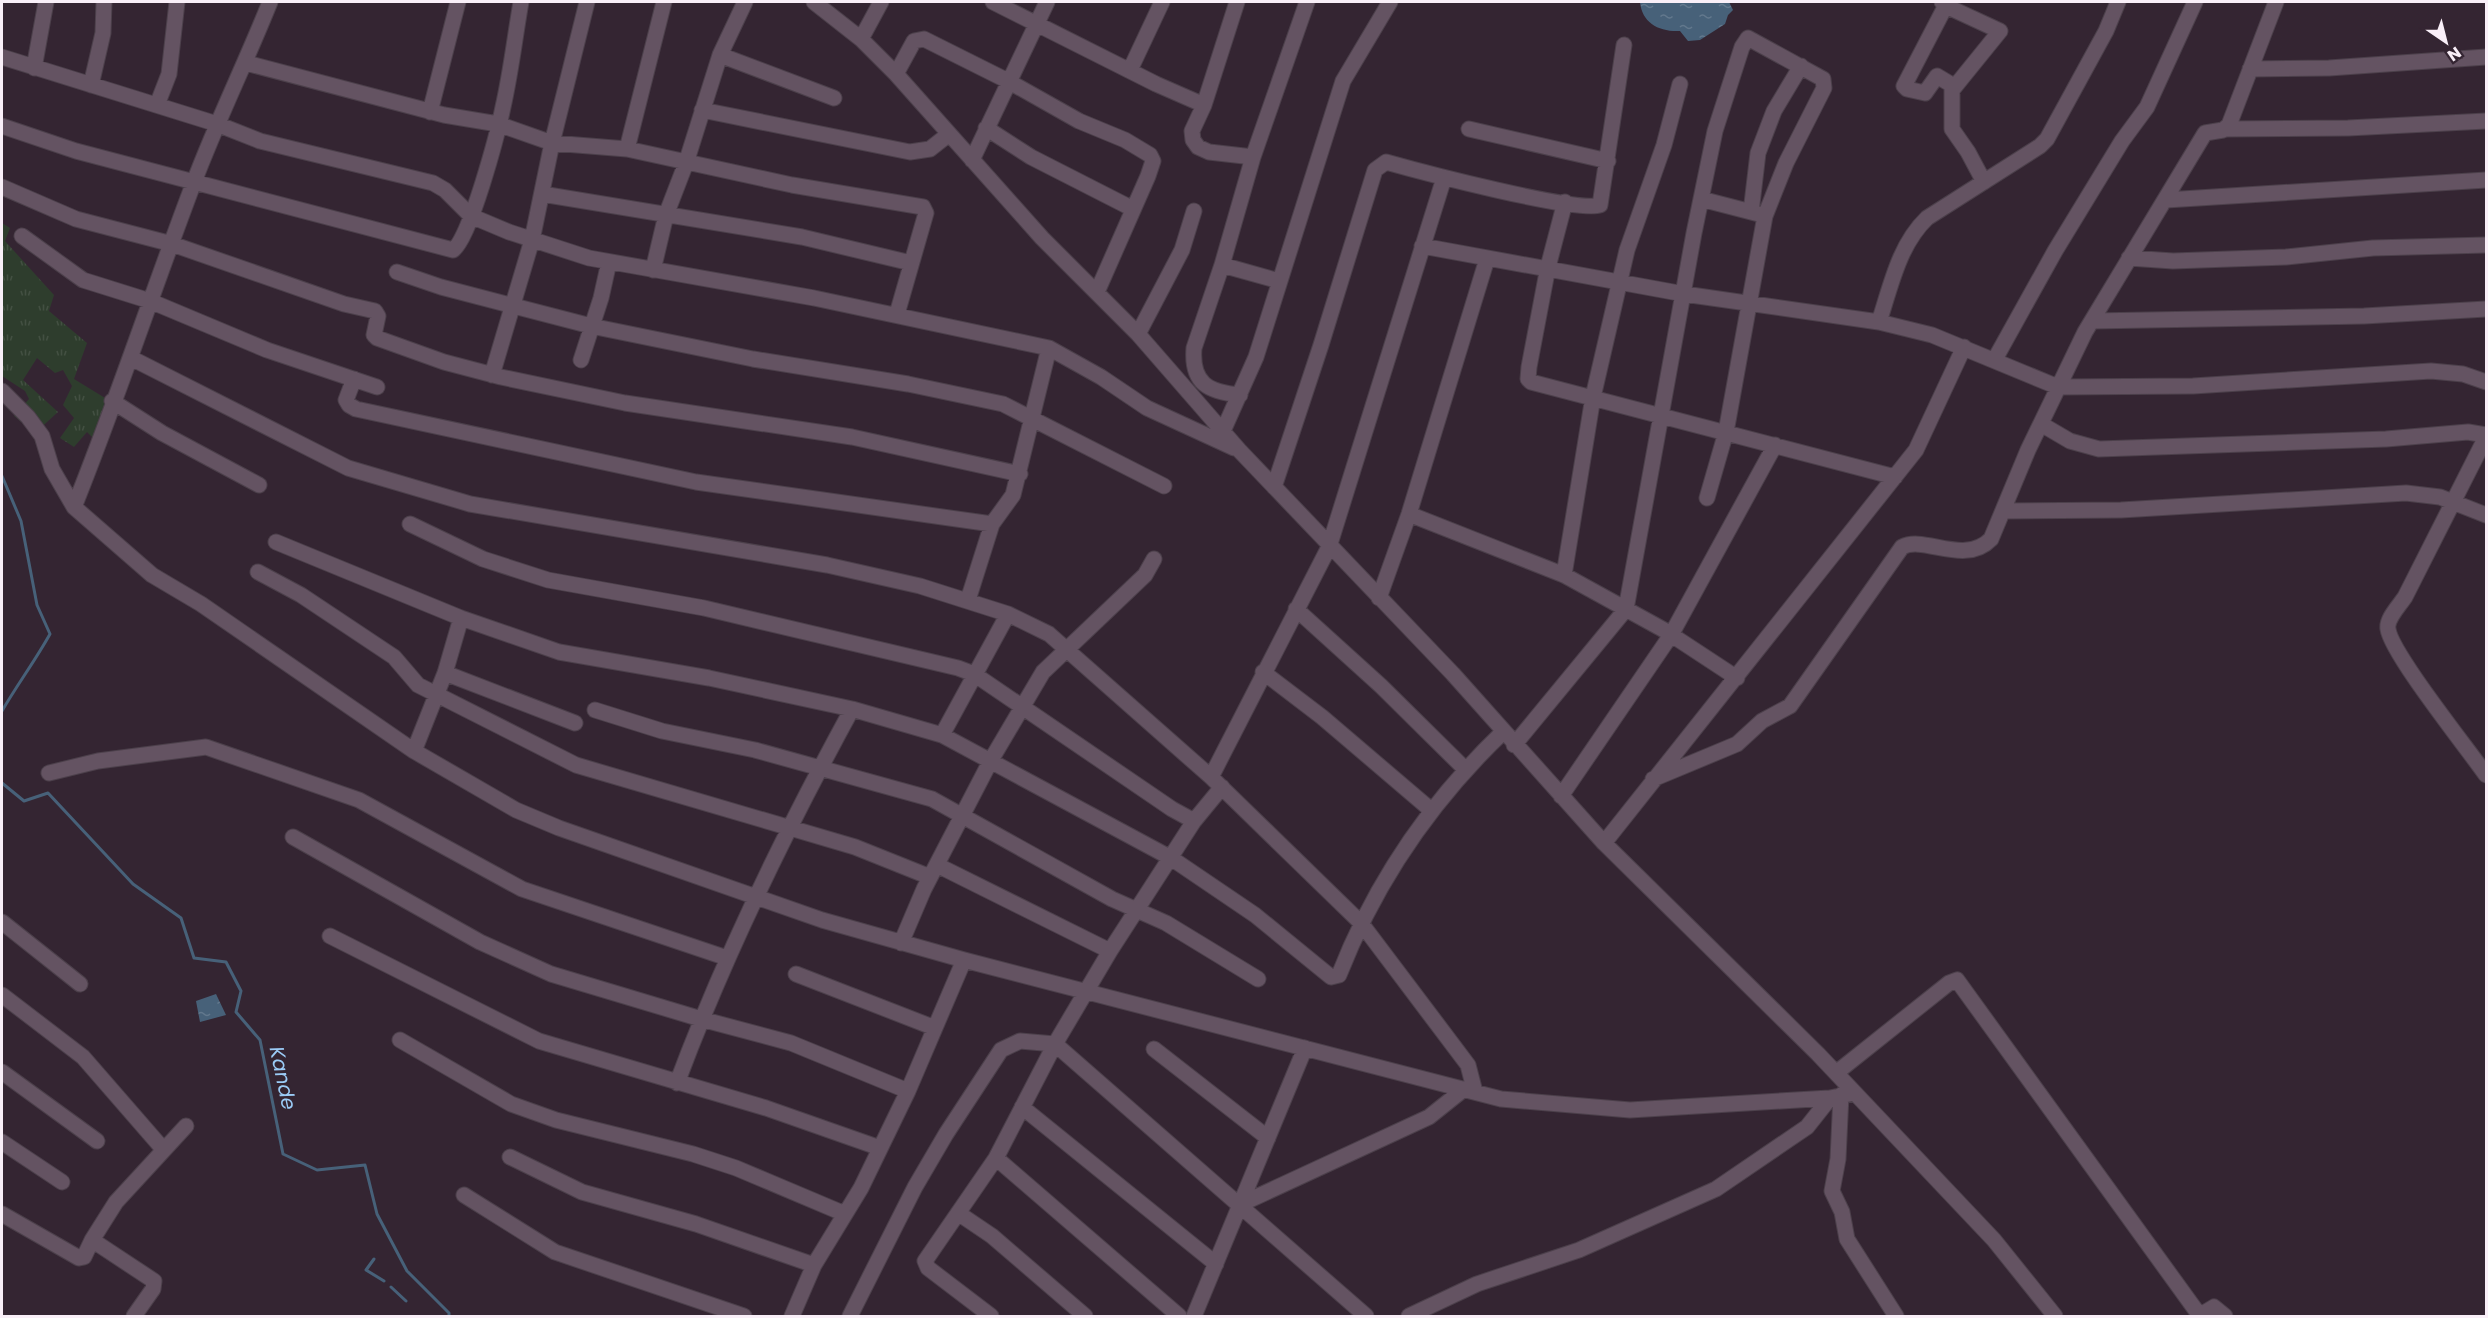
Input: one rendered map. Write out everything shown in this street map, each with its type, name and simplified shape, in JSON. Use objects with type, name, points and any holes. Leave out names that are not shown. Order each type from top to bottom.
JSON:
[{"type":"street","points":[[34,68],[46,2]]},
{"type":"street","points":[[91,86],[103,33],[104,2]]},
{"type":"street","points":[[157,105],[170,74],[177,2]]},
{"type":"street","points":[[74,507],[99,446],[112,401],[131,358],[194,183],[270,2]]},
{"type":"street","points":[[430,112],[458,2]]},
{"type":"street","points":[[2,126],[76,151],[449,251],[460,245],[471,216],[498,124],[521,2]]},
{"type":"street","points":[[492,375],[532,240],[552,143],[587,2]]},
{"type":"street","points":[[627,149],[664,2]]},
{"type":"street","points":[[653,270],[666,215],[686,163],[720,56],[745,2]]},
{"type":"street","points":[[814,2],[861,39],[896,74],[1042,238],[1138,334],[1239,450],[1329,547],[1453,674],[1514,745],[1604,843],[1836,1073],[1842,1095],[1838,1160],[1832,1191],[1842,1212],[1847,1239],[1896,1317]]},
{"type":"street","points":[[861,39],[881,2]]},
{"type":"street","points":[[993,2],[1037,21],[1130,70],[1204,105]]},
{"type":"street","points":[[972,160],[1047,2]]},
{"type":"street","points":[[1130,70],[1162,2]]},
{"type":"street","points":[[1237,2],[1204,105],[1192,130],[1198,147],[1209,152],[1253,157]]},
{"type":"street","points":[[1240,395],[1215,392],[1205,385],[1193,361],[1194,348],[1253,157],[1307,2]]},
{"type":"street","points":[[1223,431],[1256,357],[1343,81],[1390,2]]},
{"type":"street","points":[[1879,322],[1897,265],[1916,228],[1927,218],[2040,146],[2047,139],[2106,31],[2118,2]]},
{"type":"street","points":[[1995,359],[2055,251],[2122,141],[2147,107],[2195,2]]},
{"type":"street","points":[[2224,129],[2229,125],[2276,2]]},
{"type":"street","points":[[1953,89],[1939,76],[1925,93],[1904,86],[1944,4],[2000,31],[1953,89],[1952,129],[1968,152],[1984,182]]},
{"type":"street","points":[[896,74],[914,41],[919,39],[1008,81],[1079,121],[1125,140],[1150,155],[1153,161],[1097,292]]},
{"type":"street","points":[[1514,745],[1626,609],[1715,131],[1746,39],[1753,39],[1823,79],[1824,88],[1758,214]]},
{"type":"street","points":[[1274,487],[1318,356],[1375,170],[1386,162],[1444,178],[1565,202],[1599,205],[1608,161],[1624,45]]},
{"type":"street","points":[[720,56],[834,98]]},
{"type":"street","points":[[2,57],[217,124],[260,141],[433,183],[445,190],[471,216],[532,240],[609,262],[897,314],[1049,348],[1101,377],[1147,408],[1239,450]]},
{"type":"street","points":[[2250,69],[2329,68],[2487,57]]},
{"type":"street","points":[[246,63],[430,112],[498,124],[552,143],[627,149],[833,193],[923,207],[926,213],[897,314]]},
{"type":"street","points":[[1707,498],[1726,432],[1749,305],[1758,214],[1758,153],[1774,111],[1801,66]]},
{"type":"street","points":[[1564,574],[1593,397],[1627,250],[1664,145],[1680,84]]},
{"type":"street","points":[[702,110],[910,152],[930,149],[949,134]]},
{"type":"street","points":[[1653,779],[1737,744],[1761,721],[1790,706],[1906,545],[1954,551],[1983,546],[1991,538],[2058,387],[2092,321],[2205,133],[2224,129],[2326,129],[2487,121]]},
{"type":"street","points":[[986,128],[1030,157],[1133,209]]},
{"type":"street","points":[[1469,129],[1608,161]]},
{"type":"street","points":[[991,1317],[924,1263],[996,1158],[1055,1044],[1086,991],[1217,782],[1263,672],[1329,547],[1444,178]]},
{"type":"street","points":[[2166,200],[2487,180]]},
{"type":"street","points":[[2,187],[76,219],[172,244],[344,304],[375,311],[378,316],[374,335],[380,340],[444,362],[492,375],[625,403],[852,436],[1020,474]]},
{"type":"street","points":[[542,194],[802,237],[911,263]]},
{"type":"street","points":[[1701,200],[1758,214]]},
{"type":"street","points":[[1565,202],[1548,267],[1528,379],[1542,387],[1593,397],[1895,477]]},
{"type":"street","points":[[1138,334],[1182,250],[1194,212]]},
{"type":"street","points":[[22,236],[83,280],[150,301],[267,350],[377,387]]},
{"type":"street","points":[[2129,258],[2174,261],[2286,257],[2373,248],[2487,245]]},
{"type":"street","points":[[1422,246],[1749,305],[1879,322],[1932,335],[1995,359],[2020,373],[2058,387],[2193,386],[2431,371],[2463,374],[2487,382]]},
{"type":"street","points":[[1379,598],[1409,514],[1487,258]]},
{"type":"street","points":[[581,360],[601,298],[609,262]]},
{"type":"street","points":[[1221,265],[1279,281]]},
{"type":"street","points":[[397,272],[441,287],[591,326],[753,359],[908,384],[1003,405],[1033,418],[1164,486]]},
{"type":"street","points":[[2092,321],[2364,316],[2487,309]]},
{"type":"street","points":[[1604,843],[1916,450],[1964,347]]},
{"type":"street","points":[[968,600],[992,524],[1013,495],[1020,474],[1049,348]]},
{"type":"street","points":[[131,358],[348,468],[470,504],[827,565],[968,600],[1008,614],[1049,634],[1217,782],[1361,923],[1468,1065],[1469,1090]]},
{"type":"street","points":[[354,379],[346,400],[356,409],[696,482],[992,524]]},
{"type":"street","points":[[2,391],[28,417],[42,436],[52,469],[74,507],[152,575],[201,604],[414,751],[516,810],[559,828],[756,897],[901,943],[1501,1099],[1630,1110],[1842,1095],[1994,1240],[2055,1317]]},
{"type":"street","points":[[112,401],[170,438],[259,485]]},
{"type":"street","points":[[2041,424],[2084,447],[2099,448],[2374,439],[2468,432],[2487,436],[2405,597],[2389,620],[2388,631],[2400,655],[2487,775]]},
{"type":"street","points":[[1561,796],[1671,635],[1775,445]]},
{"type":"street","points":[[2002,511],[2121,510],[2406,493],[2440,497],[2487,515]]},
{"type":"street","points":[[1409,514],[1564,574],[1671,635],[1737,678]]},
{"type":"street","points":[[410,524],[483,559],[548,580],[704,608],[798,632],[903,654],[974,674],[1172,809],[1194,821]]},
{"type":"street","points":[[276,542],[461,618],[559,652],[709,678],[852,709],[942,735],[1171,858],[1256,915],[1331,977],[1339,975],[1361,923],[1431,810],[1465,769],[1503,732]]},
{"type":"street","points":[[901,943],[933,871],[991,760],[1043,672],[1145,575],[1154,559]]},
{"type":"street","points":[[258,572],[301,595],[394,657],[413,682],[576,765],[933,871],[1110,951]]},
{"type":"street","points":[[1296,609],[1382,686],[1465,769]]},
{"type":"street","points":[[942,735],[1008,614]]},
{"type":"street","points":[[414,751],[445,673],[461,618]]},
{"type":"street","points":[[1263,672],[1322,717],[1431,810]]},
{"type":"street","points":[[445,673],[575,723]]},
{"type":"street","points":[[677,1083],[727,958],[819,769],[852,709]]},
{"type":"street","points":[[595,710],[662,730],[755,750],[932,799],[1136,911],[1166,923],[1258,979]]},
{"type":"street","points":[[48,773],[98,761],[206,747],[359,800],[522,889],[727,958]]},
{"type":"street","points":[[292,837],[480,942],[551,974],[701,1020],[791,1043],[908,1091]]},
{"type":"street","points":[[2,922],[80,984]]},
{"type":"street","points":[[330,936],[539,1041],[766,1108],[880,1148]]},
{"type":"street","points":[[792,1317],[814,1265],[880,1148],[908,1091],[964,960]]},
{"type":"street","points":[[796,974],[935,1028]]},
{"type":"street","points":[[1836,1073],[1949,983],[1957,980],[2199,1316],[2214,1308],[2225,1317]]},
{"type":"street","points":[[2,995],[83,1057],[164,1149]]},
{"type":"street","points":[[400,1040],[511,1104],[556,1120],[693,1154],[736,1168],[844,1214]]},
{"type":"street","points":[[850,1317],[915,1187],[946,1134],[1000,1050],[1020,1041],[1055,1044],[1240,1204],[1366,1317]]},
{"type":"street","points":[[1194,1317],[1305,1048]]},
{"type":"street","points":[[1154,1049],[1268,1138]]},
{"type":"street","points":[[2,1072],[97,1141]]},
{"type":"street","points":[[1240,1204],[1429,1118],[1469,1090]]},
{"type":"street","points":[[1409,1317],[1477,1284],[1579,1250],[1716,1189],[1807,1127],[1842,1095]]},
{"type":"street","points":[[1022,1107],[1216,1264]]},
{"type":"street","points":[[2,1214],[79,1258],[84,1257],[116,1202],[186,1126]]},
{"type":"street","points":[[2,1142],[62,1182]]},
{"type":"street","points":[[510,1157],[582,1192],[696,1224],[814,1265]]},
{"type":"street","points":[[996,1158],[1179,1317]]},
{"type":"street","points":[[464,1195],[555,1252],[744,1317]]},
{"type":"street","points":[[958,1213],[992,1236],[1085,1317]]},
{"type":"street","points":[[92,1240],[154,1281],[153,1289],[134,1317]]},
{"type":"green space","points":[[2,223],[10,228],[5,241],[54,295],[49,311],[87,343],[74,379],[110,401],[98,443],[87,432],[74,447],[60,438],[74,418],[63,405],[72,386],[63,370],[55,373],[37,358],[23,380],[58,412],[35,433],[14,416],[29,399],[25,391],[2,376]]},
{"type":"water","points":[[1640,2],[1729,2],[1733,10],[1728,15],[1725,24],[1700,40],[1688,41],[1680,31],[1665,30],[1648,21]]},
{"type":"water","points":[[216,994],[226,1015],[200,1022],[196,1001]]},
{"type":"waterway","points":[[2,476],[21,521],[37,605],[50,634],[2,711]]},
{"type":"waterway","name":"Kande","points":[[2,783],[24,801],[48,793],[133,884],[181,918],[194,958],[226,962],[241,991],[236,1012],[260,1040],[283,1154],[317,1170],[365,1165],[377,1214],[407,1271],[449,1313],[449,1316]]},
{"type":"waterway","points":[[367,1269],[374,1259],[366,1270],[384,1281]]},
{"type":"waterway","points":[[391,1287],[406,1301]]}]
